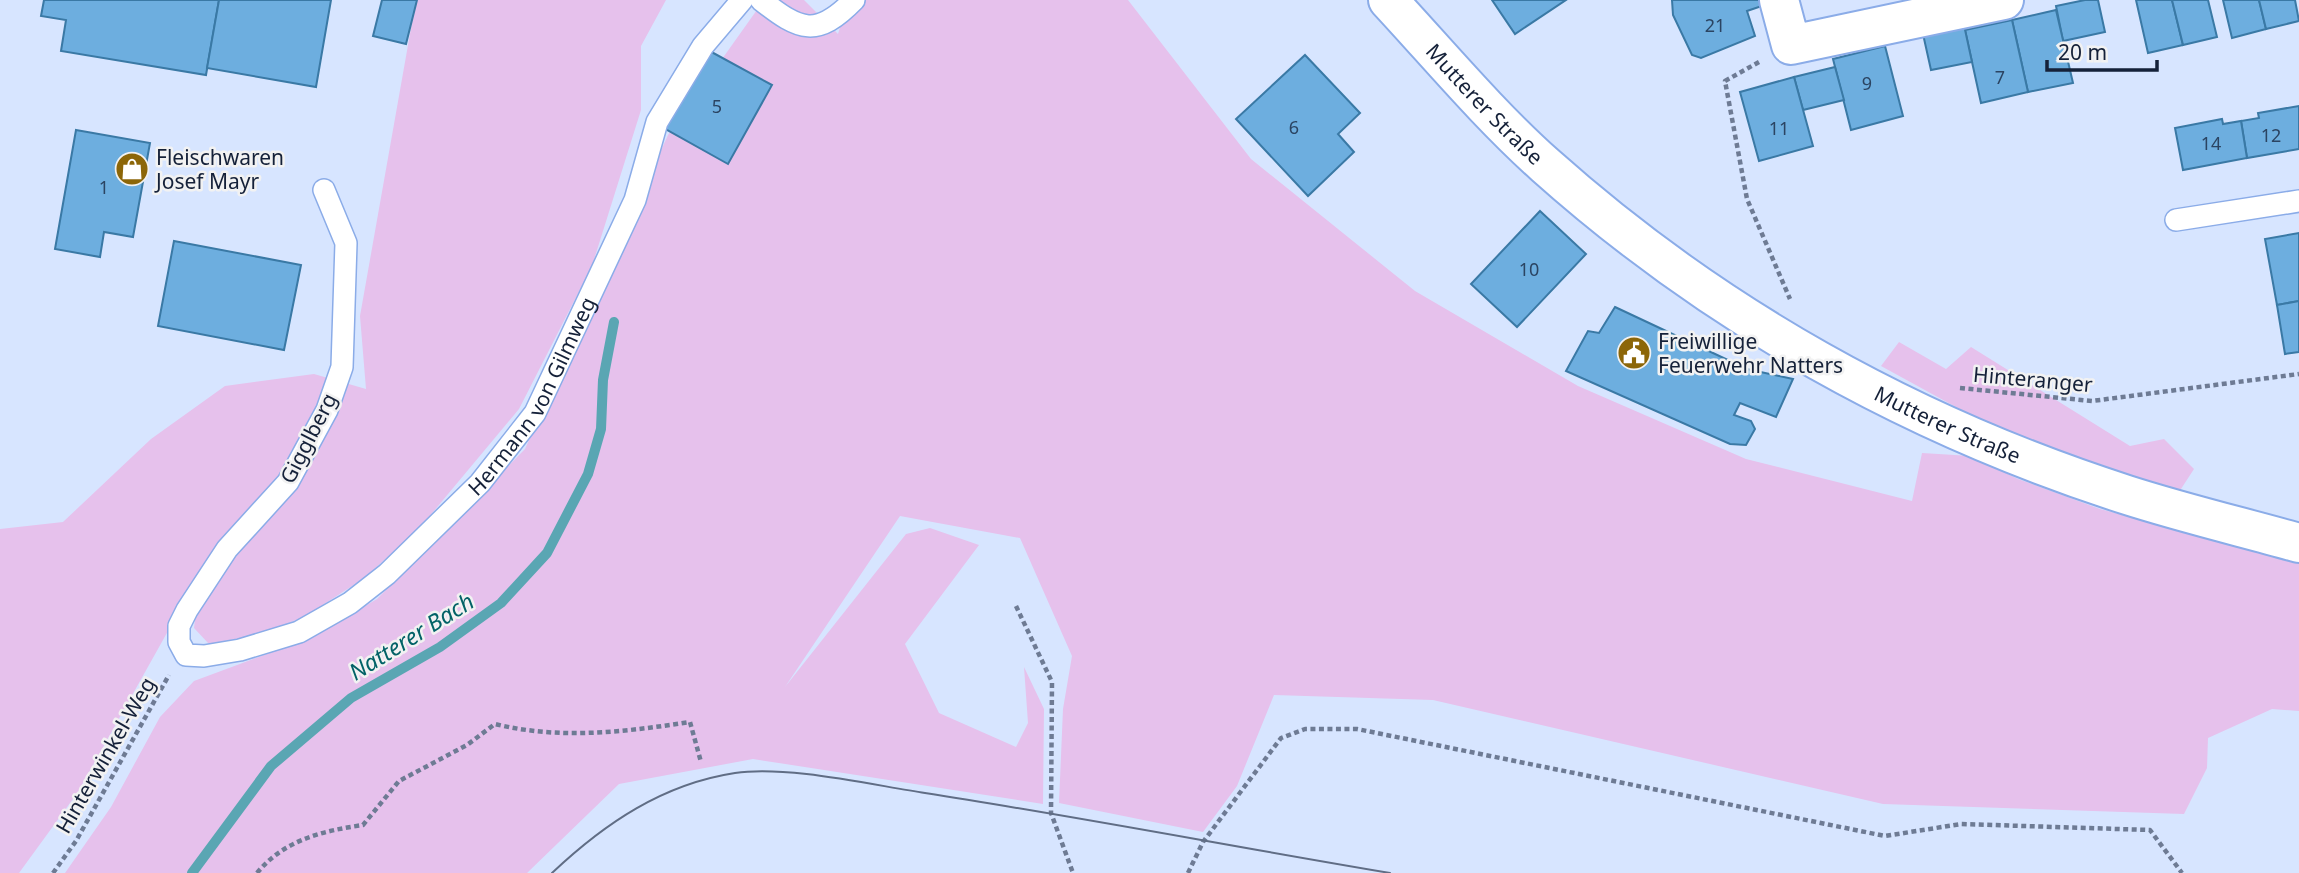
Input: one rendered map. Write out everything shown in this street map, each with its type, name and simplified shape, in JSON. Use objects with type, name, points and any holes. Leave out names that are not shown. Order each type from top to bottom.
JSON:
[{"type":"street","name":"Mutterer Straße","points":[[1388,0],[1544,164],[1650,251],[1700,288],[1818,361],[1890,400],[2018,455],[2126,495],[2299,543]]},
{"type":"street","points":[[1779,0],[1791,45],[2004,0]]},
{"type":"lane","name":"Hermann von Gilmweg","points":[[186,655],[204,656],[240,650],[299,632],[387,574],[480,484],[535,414],[635,200],[657,122],[703,46],[742,0]]},
{"type":"lane","points":[[761,0],[794,23],[808,27],[821,27],[835,19],[854,0]]},
{"type":"lane","name":"Gigglberg","points":[[186,655],[179,642],[179,626],[187,610],[228,549],[288,482],[327,410],[342,368],[346,243],[324,190]]},
{"type":"lane","points":[[2176,220],[2299,201]]},
{"type":"path","points":[[1791,45],[1725,81],[1746,199],[1818,361]]},
{"type":"path","name":"Hinteranger","points":[[1949,389],[1987,389],[2092,401],[2299,373]]},
{"type":"path","points":[[1016,606],[1052,682],[1051,813],[1073,873]]},
{"type":"path","name":"Hinterwinkel-Weg","points":[[53,873],[76,841],[161,685],[186,655]]},
{"type":"path","points":[[257,873],[272,855],[318,832],[363,825],[399,781],[467,745],[495,724],[532,733],[625,732],[690,722],[701,762]]},
{"type":"path","points":[[1188,873],[1203,842],[1281,738],[1305,729],[1357,729],[1885,836],[1961,824],[2150,830],[2182,873]]},
{"type":"shaded area","points":[[416,0],[666,0],[641,46],[641,110],[592,266],[519,409],[418,530],[363,579],[304,617],[257,635],[209,644],[194,628],[201,572],[78,792],[19,873],[0,873],[0,529],[63,522],[151,439],[225,386],[314,374],[366,389],[360,316]]},
{"type":"shaded area","points":[[764,0],[804,0],[838,34],[845,11],[865,0],[1128,0],[1251,159],[1415,291],[1578,386],[1746,459],[1912,501],[1922,453],[1971,456],[2018,479],[2100,509],[2299,563],[2299,711],[2272,709],[2208,738],[2207,768],[2184,814],[1883,804],[1433,700],[1274,695],[1237,786],[1203,832],[1059,803],[1063,709],[1072,656],[1020,538],[900,516],[785,687],[906,534],[930,528],[979,545],[905,644],[939,713],[1016,747],[1028,723],[1024,667],[1044,709],[1043,804],[753,759],[619,784],[527,873],[65,873],[111,807],[160,717],[194,681],[312,637],[377,599],[525,449],[668,135]]},
{"type":"shaded area","points":[[1899,342],[1946,369],[1971,347],[2130,446],[2164,439],[2194,469],[2179,492],[2101,468],[1998,430],[1881,366]]},
{"type":"building","points":[[44,0],[219,0],[206,75],[61,51],[66,20],[41,16]]},
{"type":"building","points":[[219,0],[331,0],[316,87],[207,68]]},
{"type":"building","points":[[382,0],[417,0],[406,44],[373,36]]},
{"type":"building","points":[[1492,0],[1566,0],[1515,34]]},
{"type":"building","points":[[1672,0],[1759,0],[1762,6],[1747,11],[1755,36],[1701,58],[1692,55],[1673,15]]},
{"type":"building","points":[[2098,0],[2105,32],[2063,41],[2056,6]]},
{"type":"building","points":[[2136,0],[2172,0],[2183,45],[2148,53]]},
{"type":"building","points":[[2172,0],[2208,0],[2217,37],[2183,45]]},
{"type":"building","points":[[2223,0],[2259,0],[2266,29],[2232,38]]},
{"type":"building","points":[[2259,0],[2295,0],[2299,21],[2266,29]]},
{"type":"building","points":[[2056,10],[2073,83],[2028,92],[2012,20]]},
{"type":"building","points":[[2012,20],[2028,92],[1981,103],[1965,30]]},
{"type":"building","points":[[1964,25],[1972,62],[1931,70],[1923,34]]},
{"type":"building","points":[[1885,46],[1903,116],[1851,130],[1833,59]]},
{"type":"building","points":[[706,49],[772,85],[728,164],[662,127]]},
{"type":"building","points":[[1305,55],[1360,113],[1338,134],[1354,152],[1308,196],[1236,119]]},
{"type":"building","points":[[1835,67],[1844,100],[1803,110],[1794,77]]},
{"type":"building","points":[[1794,77],[1813,146],[1759,161],[1740,92]]},
{"type":"building","points":[[2299,106],[2299,149],[2247,158],[2241,121],[2259,118],[2258,113]]},
{"type":"building","points":[[2222,119],[2223,124],[2241,121],[2247,158],[2183,170],[2175,128]]},
{"type":"building","points":[[76,130],[150,143],[133,237],[104,232],[100,257],[55,249]]},
{"type":"building","points":[[1540,211],[1586,254],[1517,327],[1471,284]]},
{"type":"building","points":[[2299,233],[2299,301],[2277,305],[2265,239]]},
{"type":"building","points":[[174,241],[301,265],[284,350],[158,326]]},
{"type":"building","points":[[2299,301],[2299,352],[2285,354],[2277,305]]},
{"type":"building","points":[[1615,307],[1747,369],[1793,379],[1776,417],[1740,403],[1734,415],[1751,421],[1755,429],[1746,445],[1730,444],[1566,371],[1588,331],[1599,333]]},
{"type":"waterway","name":"Natterer Bach","points":[[192,873],[271,766],[351,698],[440,647],[501,603],[547,553],[588,474],[601,429],[603,380],[614,322]]},
{"type":"tram line","points":[[552,873],[614,822],[659,796],[709,778],[756,771],[855,781],[1390,873]]},
{"type":"place","name":"Fleischwaren Josef Mayr","points":[[132,169]]},
{"type":"place","name":"Freiwillige Feuerwehr Natters","points":[[1634,353]]}]
